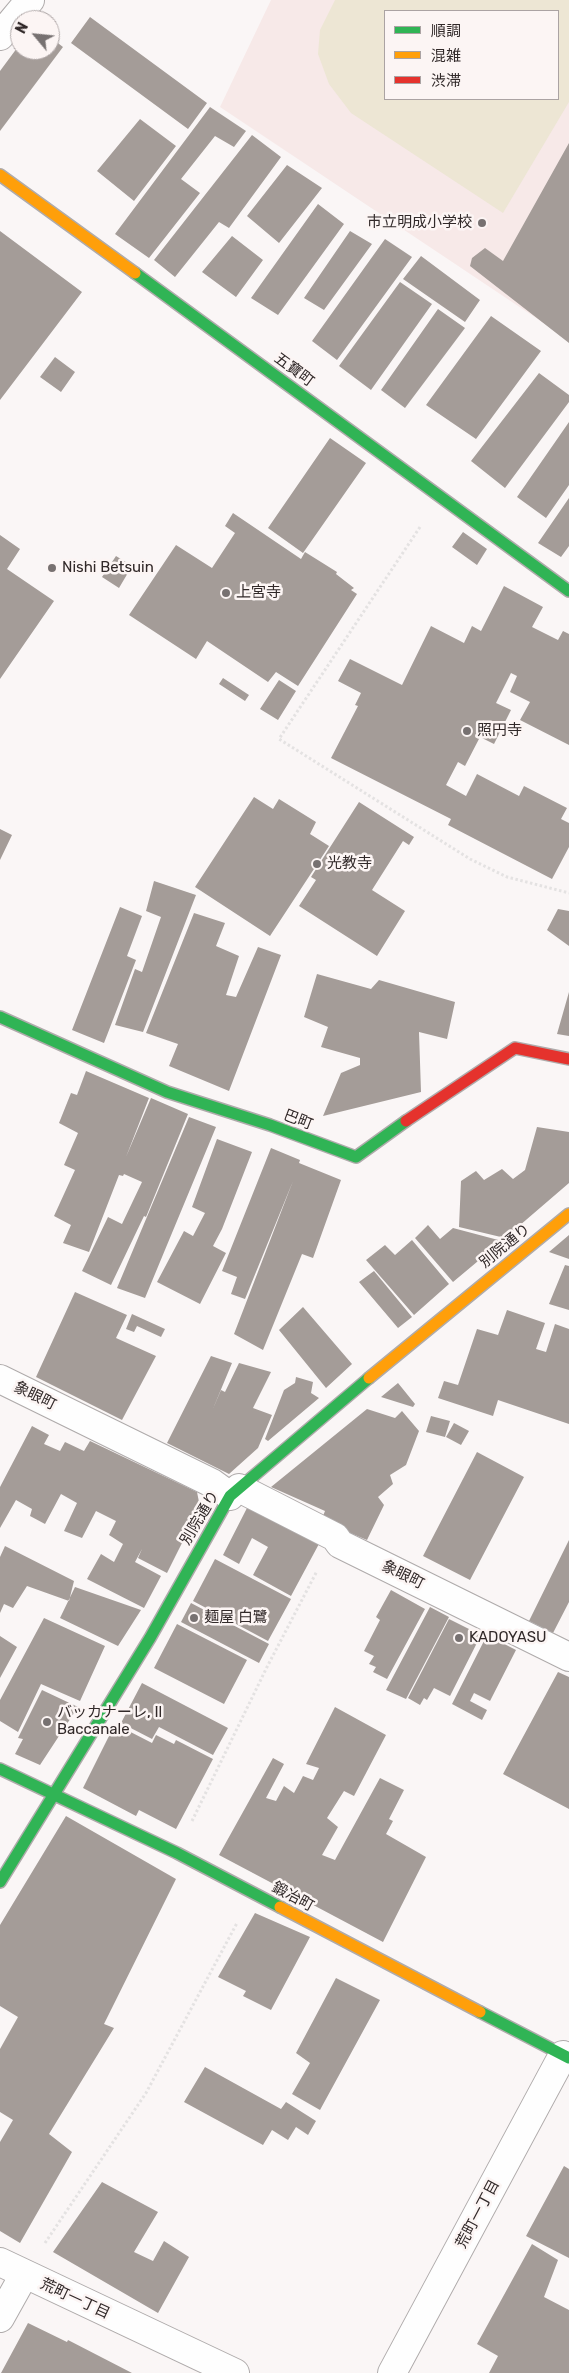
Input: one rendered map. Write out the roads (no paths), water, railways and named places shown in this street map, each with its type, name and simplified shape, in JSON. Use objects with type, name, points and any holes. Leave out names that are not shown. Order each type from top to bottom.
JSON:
[{"type":"street","points":[[0,36],[30,0]]},
{"type":"street","name":"五寶町","points":[[0,175],[441,495],[569,591]]},
{"type":"street","name":"巴町","points":[[0,1018],[167,1092],[270,1125],[356,1157],[439,1098],[515,1048],[569,1059]]},
{"type":"street","name":"別院通り","points":[[0,1882],[52,1794],[150,1638],[235,1492],[414,1339],[569,1214]]},
{"type":"street","name":"象眼町","points":[[0,1379],[212,1483],[334,1537],[340,1544],[569,1657]]},
{"type":"street","name":"鍛冶町","points":[[0,1769],[177,1853],[566,2057]]},
{"type":"street","name":"荒町一丁目","points":[[392,2373],[566,2057]]},
{"type":"street","name":"荒町一丁目","points":[[0,2262],[24,2275],[235,2373]]},
{"type":"street","points":[[0,2318],[24,2275]]},
{"type":"place","name":"市立明成小学校","points":[[482,223]]},
{"type":"place","name":"Nishi Betsuin","points":[[52,568]]},
{"type":"place","name":"上宮寺","points":[[226,593]]},
{"type":"place","name":"照円寺","points":[[467,731]]},
{"type":"place","name":"光教寺","points":[[317,864]]},
{"type":"place","name":"麺屋 白鷺","points":[[194,1618]]},
{"type":"place","name":"KADOYASU","points":[[459,1638]]},
{"type":"place","name":"バッカナーレ, Il Baccanale","points":[[47,1722]]}]
